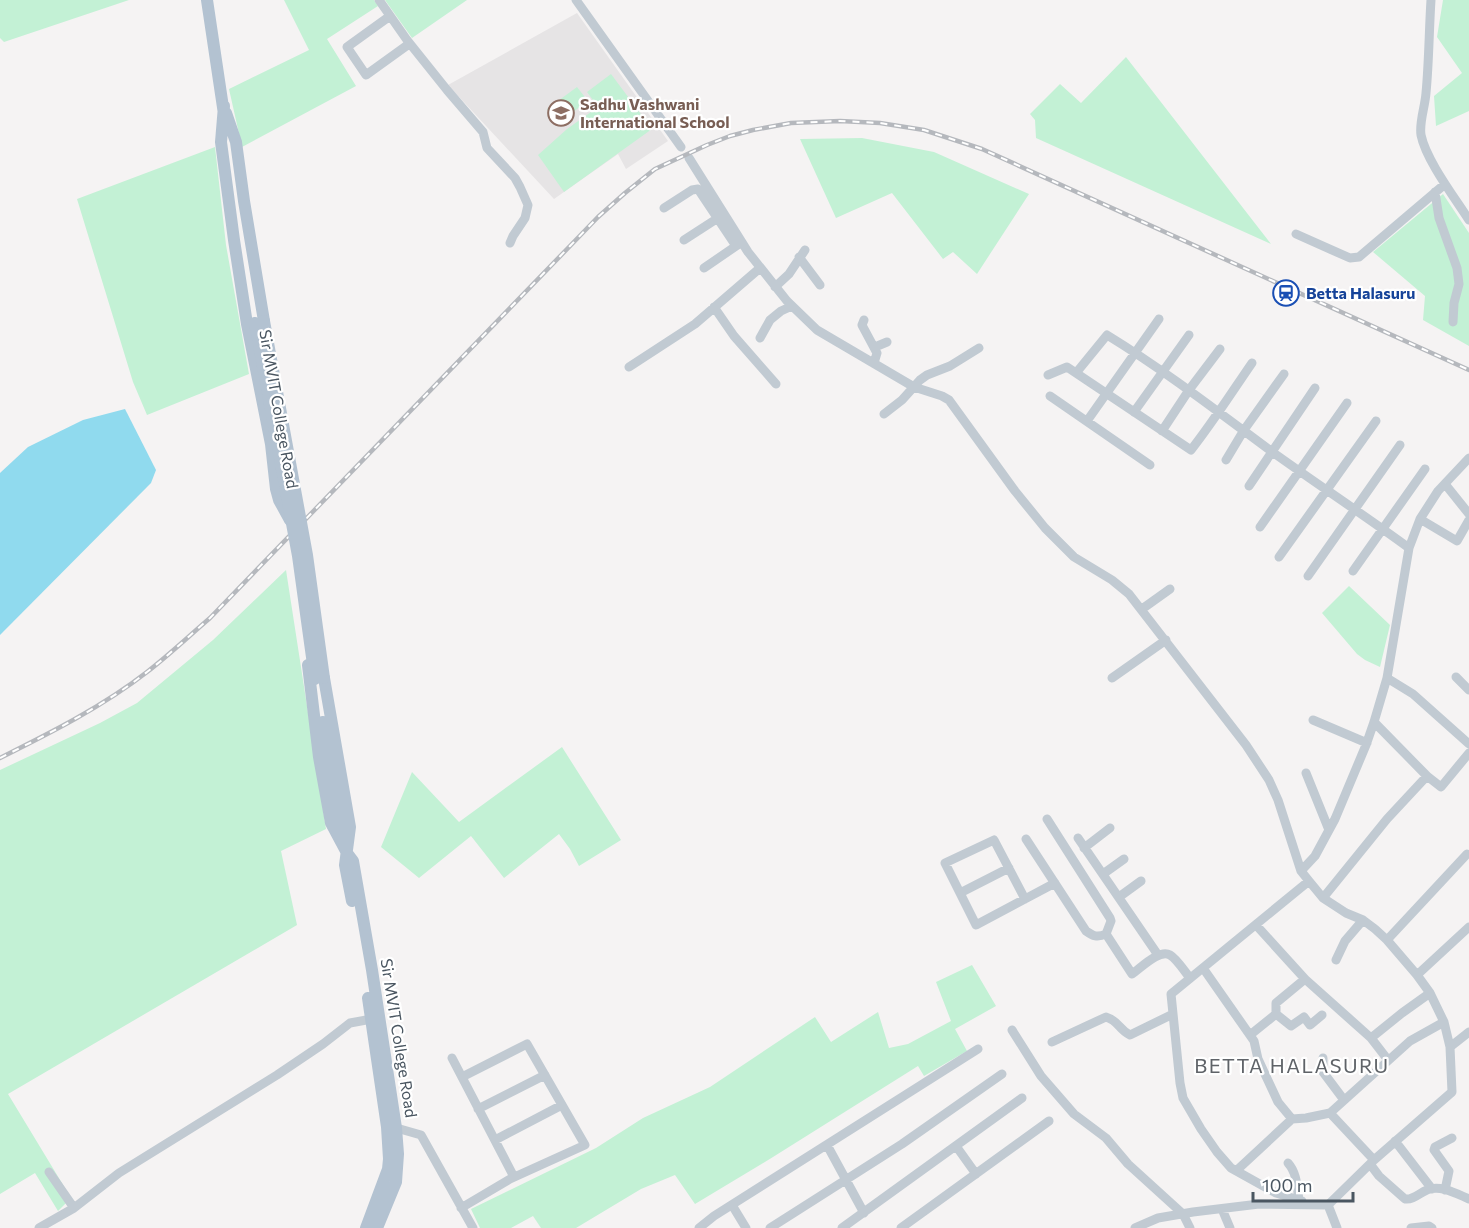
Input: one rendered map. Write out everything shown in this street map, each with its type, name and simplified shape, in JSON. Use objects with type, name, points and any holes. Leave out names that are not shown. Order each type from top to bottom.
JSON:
[{"type":"main road","name":"Sir MVIT College Road","points":[[207,0],[224,106],[236,142],[260,322],[307,555],[320,678],[350,827],[345,865],[375,1018],[398,1154],[396,1182],[377,1228]]},
{"type":"main road","name":"Sir MVIT College Road","points":[[224,106],[221,142],[246,314],[271,444],[276,489],[279,500],[290,519],[319,757],[331,823],[347,853]]},
{"type":"main road","name":"Sir MVIT College Road","points":[[366,1228],[388,1170],[392,1127]]},
{"type":"street","points":[[379,0],[409,44],[483,132],[488,148],[515,178],[520,187],[528,205],[525,218],[510,243]]},
{"type":"street","points":[[576,0],[681,147]]},
{"type":"street","points":[[1431,0],[1426,94],[1421,134],[1424,146],[1445,184],[1469,220]]},
{"type":"street","points":[[390,16],[347,47],[366,75],[409,44]]},
{"type":"street","points":[[689,158],[739,244]]},
{"type":"street","points":[[1296,234],[1350,258],[1359,257],[1445,184]]},
{"type":"street","points":[[664,208],[692,190],[698,189],[718,219],[739,244],[792,306],[818,330],[914,387],[949,400],[1045,528],[1074,557],[1112,580],[1142,609],[1240,737],[1269,780],[1278,800],[1301,871],[1323,898],[1346,913],[1363,920],[1387,940],[1430,993],[1444,1022],[1450,1047],[1452,1092],[1328,1204],[1259,1204],[1158,1218],[1137,1228]]},
{"type":"street","points":[[1435,192],[1439,218],[1457,268],[1459,284],[1454,303],[1453,322]]},
{"type":"street","points":[[684,240],[718,219]]},
{"type":"street","points":[[704,268],[739,244]]},
{"type":"street","points":[[776,287],[789,274],[802,254],[820,285]]},
{"type":"street","points":[[629,367],[695,324],[760,268]]},
{"type":"street","points":[[760,338],[770,320],[792,306]]},
{"type":"street","points":[[714,307],[734,336],[776,384]]},
{"type":"street","points":[[1087,421],[1159,319]]},
{"type":"street","points":[[864,320],[862,325],[877,352],[874,363]]},
{"type":"street","points":[[1076,373],[1107,335],[1189,390],[1409,548]]},
{"type":"street","points":[[1134,412],[1189,335]]},
{"type":"street","points":[[875,347],[887,342]]},
{"type":"street","points":[[884,414],[927,375],[950,366],[980,348]]},
{"type":"street","points":[[1162,431],[1220,349]]},
{"type":"street","points":[[1048,375],[1067,367],[1191,450],[1252,363]]},
{"type":"street","points":[[1226,460],[1244,430],[1284,374]]},
{"type":"street","points":[[1249,486],[1316,388]]},
{"type":"street","points":[[1050,396],[1150,465]]},
{"type":"street","points":[[1260,527],[1347,403]]},
{"type":"street","points":[[1279,557],[1376,421]]},
{"type":"street","points":[[1308,576],[1400,445]]},
{"type":"street","points":[[1301,871],[1315,856],[1335,819],[1367,743],[1387,678],[1409,548],[1420,519],[1438,491],[1469,458]]},
{"type":"street","points":[[1353,571],[1425,469]]},
{"type":"street","points":[[1445,484],[1469,514]]},
{"type":"street","points":[[1420,519],[1457,541],[1469,520]]},
{"type":"street","points":[[1142,609],[1170,589]]},
{"type":"street","points":[[1112,678],[1166,640]]},
{"type":"street","points":[[1456,677],[1469,690]]},
{"type":"street","points":[[1387,678],[1413,694],[1469,744]]},
{"type":"street","points":[[1313,720],[1367,743]]},
{"type":"street","points":[[1374,722],[1427,776],[1441,786],[1469,753]]},
{"type":"street","points":[[1306,773],[1329,830]]},
{"type":"street","points":[[1323,898],[1387,819],[1427,776]]},
{"type":"street","points":[[1026,839],[1086,931],[1099,937],[1106,934],[1110,918],[1047,819]]},
{"type":"street","points":[[1084,848],[1110,828]]},
{"type":"street","points":[[1078,838],[1158,955]]},
{"type":"street","points":[[1025,899],[994,840],[945,863],[976,925],[1025,899],[1055,883]]},
{"type":"street","points":[[1387,940],[1467,854]]},
{"type":"street","points":[[1103,874],[1124,859]]},
{"type":"street","points":[[960,893],[1009,868]]},
{"type":"street","points":[[1119,897],[1141,881]]},
{"type":"street","points":[[1309,881],[1171,994],[1183,1098],[1201,1129],[1231,1168],[1276,1193],[1313,1205]]},
{"type":"street","points":[[1336,960],[1345,940],[1363,920]]},
{"type":"street","points":[[1256,925],[1305,979],[1371,1038],[1388,1060]]},
{"type":"street","points":[[1417,975],[1469,927]]},
{"type":"street","points":[[1106,934],[1132,974],[1158,955],[1164,954],[1171,956],[1190,978]]},
{"type":"street","points":[[1203,968],[1254,1041],[1258,1059],[1278,1102],[1292,1119]]},
{"type":"street","points":[[1276,1014],[1276,1003],[1305,979]]},
{"type":"street","points":[[1371,1038],[1430,993]]},
{"type":"street","points":[[1052,1042],[1106,1017],[1114,1020],[1124,1032],[1130,1035],[1173,1014]]},
{"type":"street","points":[[1250,1035],[1276,1014]]},
{"type":"street","points":[[1276,1014],[1291,1026],[1304,1017],[1310,1025],[1322,1015]]},
{"type":"street","points":[[39,1228],[74,1208],[119,1173],[277,1075],[350,1023],[375,1018]]},
{"type":"street","points":[[1236,1171],[1292,1119],[1330,1113],[1410,1041],[1444,1022]]},
{"type":"street","points":[[1012,1030],[1041,1076],[1074,1114],[1106,1138],[1128,1164],[1183,1214],[1190,1228]]},
{"type":"street","points":[[1450,1047],[1469,1032]]},
{"type":"street","points":[[461,1208],[514,1177],[585,1144],[527,1044],[462,1077]]},
{"type":"street","points":[[699,1228],[714,1216],[978,1049]]},
{"type":"street","points":[[452,1058],[514,1177]]},
{"type":"street","points":[[1323,1058],[1323,1072],[1344,1100]]},
{"type":"street","points":[[770,1228],[902,1144],[1002,1074]]},
{"type":"street","points":[[478,1109],[545,1075]]},
{"type":"street","points":[[848,1226],[1022,1098]]},
{"type":"street","points":[[495,1140],[562,1105]]},
{"type":"street","points":[[1330,1113],[1372,1162],[1378,1176],[1405,1199],[1410,1199],[1428,1189],[1445,1190],[1469,1199]]},
{"type":"street","points":[[901,1228],[1049,1121]]},
{"type":"street","points":[[392,1127],[421,1135],[473,1228]]},
{"type":"street","points":[[1445,1190],[1449,1171],[1434,1150],[1435,1147],[1452,1138]]},
{"type":"street","points":[[1395,1142],[1432,1189]]},
{"type":"street","points":[[827,1145],[864,1213]]},
{"type":"street","points":[[956,1146],[976,1174]]},
{"type":"street","points":[[1288,1162],[1295,1177],[1299,1200]]},
{"type":"street","points":[[49,1172],[74,1208]]},
{"type":"street","points":[[1328,1204],[1338,1228]]},
{"type":"street","points":[[732,1205],[746,1228]]},
{"type":"street","points":[[1222,1209],[1230,1228]]},
{"type":"street","points":[[1158,1218],[1163,1228]]},
{"type":"street","points":[[1411,1228],[1429,1226],[1432,1228]]},
{"type":"shaded area","name":"Sadhu Vashwani International School","points":[[577,13],[668,141],[626,169],[618,154],[554,199],[448,85]]},
{"type":"green space","points":[[0,0],[129,0],[4,42],[0,38]]},
{"type":"green space","points":[[284,0],[374,0],[378,6],[327,39],[356,86],[242,147],[229,89],[309,50]]},
{"type":"green space","points":[[385,0],[467,0],[412,38]]},
{"type":"green space","points":[[1443,0],[1469,0],[1469,111],[1436,126],[1434,96],[1462,73],[1437,37]]},
{"type":"green space","points":[[1126,57],[1271,244],[1036,138],[1035,120],[1030,114],[1060,84],[1081,103]]},
{"type":"green space","points":[[611,74],[652,129],[564,192],[538,155],[567,129],[598,107],[587,92]]},
{"type":"green space","points":[[577,87],[588,101],[558,123],[547,109]]},
{"type":"green space","points":[[862,138],[934,152],[1029,194],[977,274],[953,252],[943,259],[892,193],[836,218],[800,139]]},
{"type":"green space","points":[[215,147],[226,245],[249,374],[147,415],[133,382],[77,199]]},
{"type":"green space","points":[[1443,194],[1469,233],[1469,346],[1423,320],[1425,296],[1373,252]]},
{"type":"green space","points":[[286,570],[326,829],[281,851],[297,925],[8,1094],[71,1198],[58,1211],[35,1173],[0,1194],[0,770],[137,703],[213,640]]},
{"type":"green space","points":[[1349,586],[1390,625],[1380,667],[1357,654],[1322,613]]},
{"type":"green space","points":[[562,747],[621,840],[579,866],[559,834],[504,878],[471,836],[419,878],[381,847],[412,772],[459,822]]},
{"type":"green space","points":[[972,965],[996,1006],[955,1029],[967,1051],[924,1076],[918,1066],[695,1204],[675,1175],[641,1189],[576,1228],[541,1228],[533,1216],[511,1228],[480,1228],[471,1209],[596,1148],[643,1118],[710,1087],[815,1017],[831,1042],[878,1012],[889,1048],[908,1044],[951,1021],[936,982]]},
{"type":"water","points":[[125,409],[156,470],[151,483],[0,635],[0,473],[28,447],[83,420]]},
{"type":"railway","points":[[0,758],[94,708],[130,685],[163,659],[210,618],[598,217],[655,169],[730,136],[791,123],[840,121],[880,123],[924,130],[982,149],[1469,370]]},
{"type":"place","name":"Sadhu Vashwani International School","points":[[561,113]]},
{"type":"place","name":"Betta Halasuru","points":[[1286,293]]},
{"type":"district","name":"BETTA HALASURU","points":[[1292,1066]]}]
